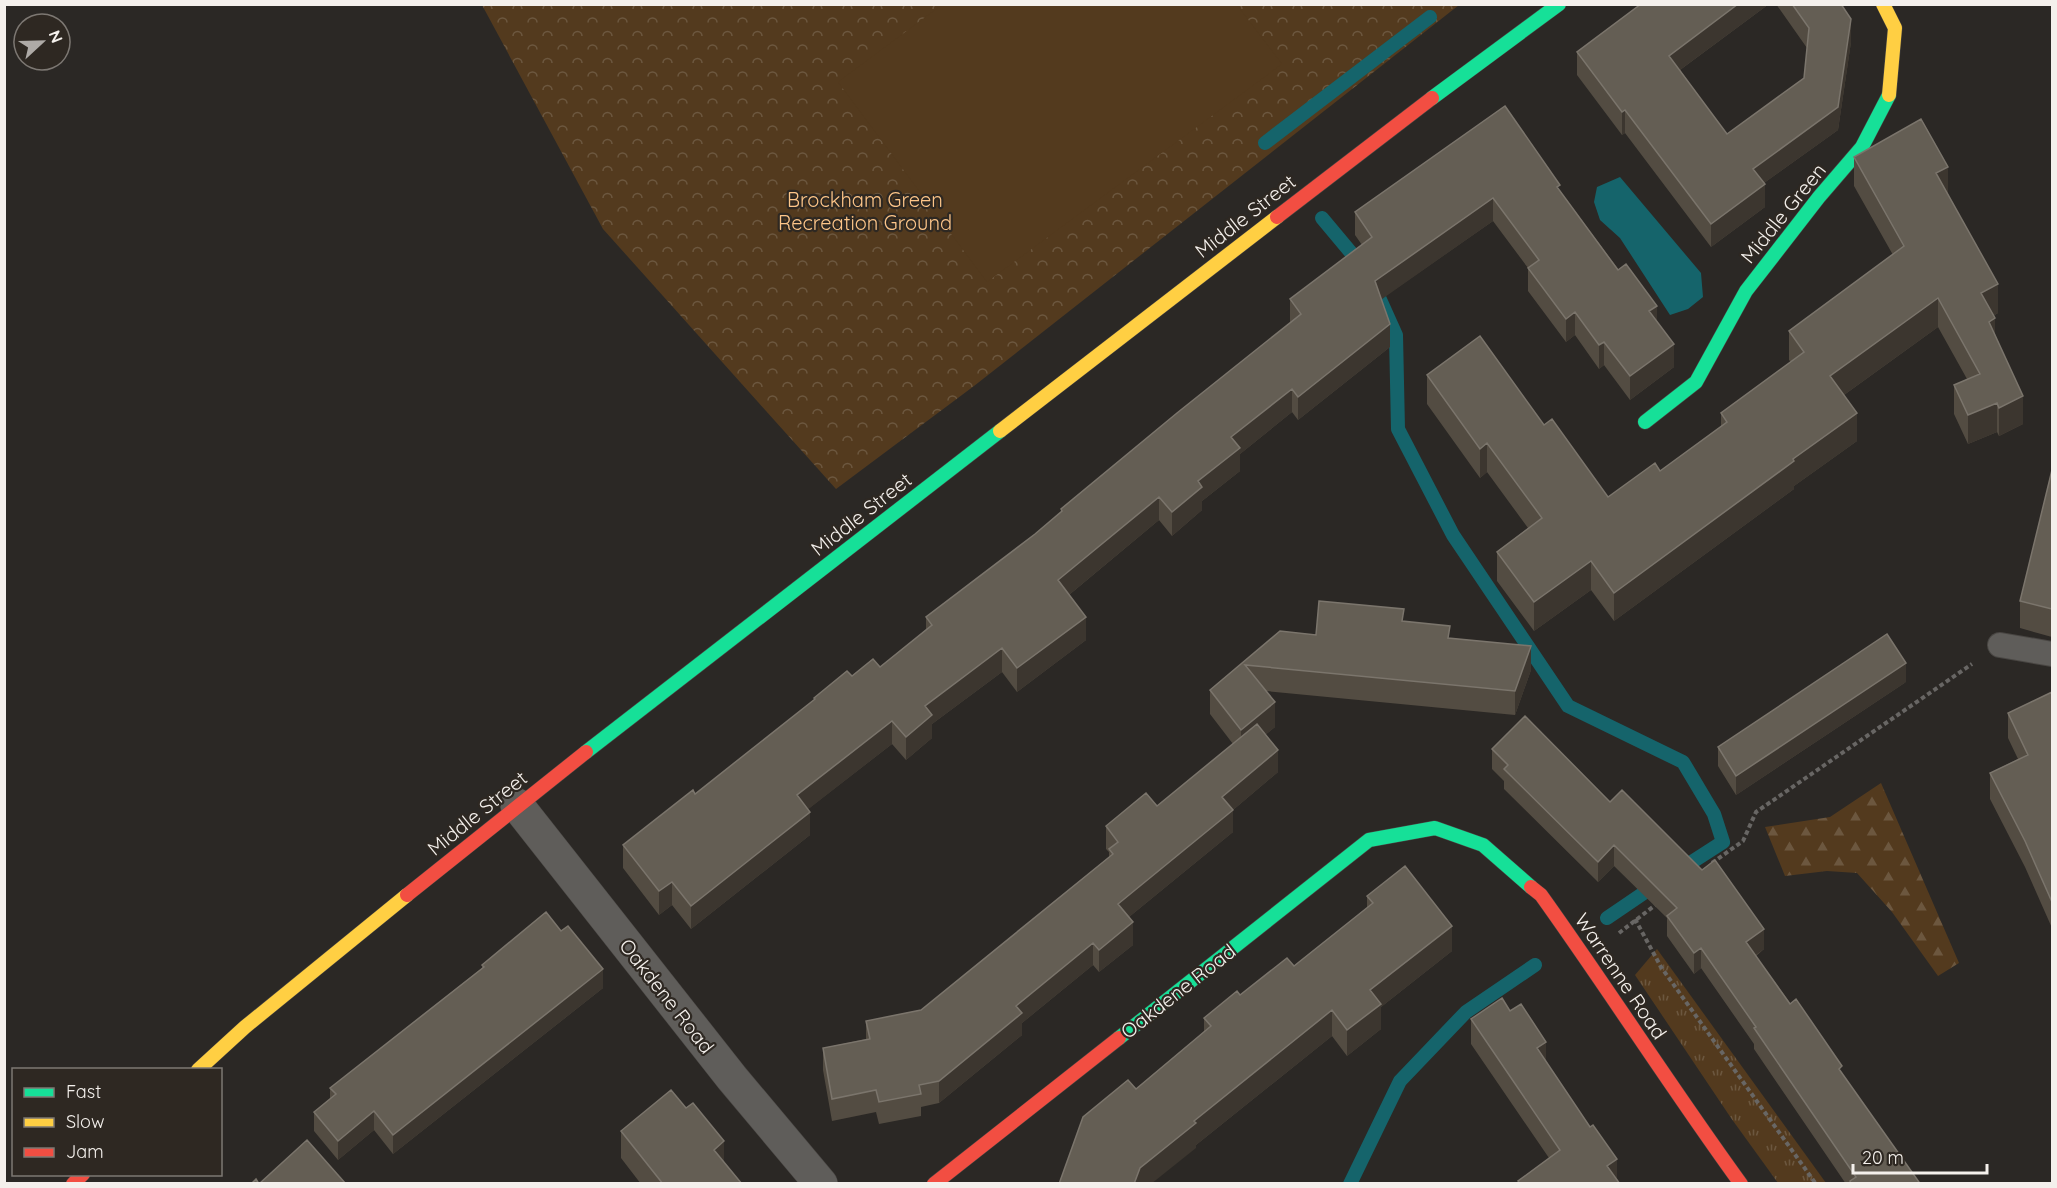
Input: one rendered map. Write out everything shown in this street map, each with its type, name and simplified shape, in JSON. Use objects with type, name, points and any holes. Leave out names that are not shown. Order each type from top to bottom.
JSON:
[{"type":"street","name":"Middle Street","points":[[200,1068],[245,1027],[518,805],[1347,162],[1559,4]]},
{"type":"street","name":"Middle Green","points":[[1645,422],[1696,382],[1746,291],[1819,197],[1862,147],[1891,92],[1894,28],[1883,4]]},
{"type":"street","name":"Oakdene Road","points":[[518,805],[732,1078],[821,1184]]},
{"type":"street","name":"Oakdene Road","points":[[934,1184],[1369,840],[1436,828]]},
{"type":"street","name":"Warrenne Road","points":[[1436,828],[1483,845],[1541,895],[1587,959],[1697,1124],[1741,1184]]},
{"type":"lane","points":[[2000,645],[2052,654]]},
{"type":"path","points":[[1707,867],[1743,841],[1756,812],[2000,645]]},
{"type":"path","points":[[1587,959],[1662,900]]},
{"type":"path","points":[[1635,920],[1661,967],[1816,1184]]},
{"type":"green space","points":[[943,4],[1237,5],[1282,64],[987,282],[838,82]]},
{"type":"green space","name":"Brockham Green Recreation Ground","points":[[482,5],[1459,5],[974,386],[836,489],[603,229]]},
{"type":"green space","points":[[1881,783],[1959,963],[1938,976],[1892,912],[1857,873],[1827,871],[1785,876],[1765,827],[1830,817]]},
{"type":"green space","points":[[1657,949],[1826,1183],[1778,1183],[1731,1118],[1635,975]]},
{"type":"water","points":[[1620,177],[1701,273],[1703,297],[1688,309],[1670,315],[1620,238],[1600,220],[1594,202],[1597,187]]},
{"type":"building","points":[[1641,4],[1738,4],[1669,56],[1727,134],[1804,78],[1809,28],[1792,4],[1841,4],[1851,19],[1838,107],[1753,169],[1765,184],[1711,224],[1625,110],[1622,112],[1577,52]]},
{"type":"building","points":[[1505,106],[1560,185],[1557,187],[1618,270],[1626,264],[1657,306],[1649,311],[1674,344],[1630,376],[1604,342],[1599,345],[1575,312],[1566,319],[1528,268],[1539,260],[1493,198],[1375,281],[1390,324],[1298,397],[1292,389],[1231,437],[1240,448],[1198,481],[1202,487],[1172,512],[1159,497],[1058,580],[1086,617],[1017,668],[1002,648],[925,706],[932,715],[906,737],[892,721],[797,795],[810,812],[691,906],[672,882],[659,891],[623,845],[693,790],[695,794],[847,671],[852,676],[873,659],[880,667],[932,625],[926,617],[1035,534],[1062,511],[1061,509],[1177,413],[1301,314],[1290,299],[1372,237],[1355,212]]},
{"type":"building","points":[[1921,119],[1948,167],[1936,173],[1998,284],[1981,293],[1995,318],[1989,322],[2023,396],[1999,408],[1997,403],[1968,415],[1954,385],[1980,374],[1938,298],[1830,376],[1857,413],[1793,459],[1794,461],[1614,593],[1591,561],[1534,602],[1497,552],[1542,518],[1487,443],[1480,449],[1427,375],[1480,336],[1544,425],[1552,419],[1608,497],[1655,463],[1660,471],[1727,422],[1721,413],[1804,352],[1789,331],[1904,246],[1854,157]]},
{"type":"building","points":[[2052,470],[2052,609],[2020,601]]},
{"type":"building","points":[[1319,601],[1404,609],[1402,621],[1450,626],[1448,638],[1531,646],[1515,691],[1245,665],[1275,702],[1241,730],[1210,690],[1280,631],[1316,635]]},
{"type":"building","points":[[1887,634],[1906,663],[1736,776],[1718,747]]},
{"type":"building","points":[[2052,692],[2052,902],[2025,841],[1990,773],[2028,755],[2008,713]]},
{"type":"building","points":[[1525,716],[1610,802],[1622,790],[1702,870],[1715,860],[1764,929],[1746,942],[1790,1004],[1796,999],[1842,1066],[1839,1069],[1919,1182],[1916,1184],[1851,1184],[1850,1181],[1856,1177],[1754,1028],[1756,1027],[1701,948],[1694,953],[1667,916],[1677,908],[1614,845],[1598,862],[1504,769],[1508,765],[1492,749]]},
{"type":"building","points":[[1257,724],[1278,750],[1222,797],[1233,810],[1118,904],[1133,922],[1099,950],[1093,943],[1016,1006],[1022,1013],[939,1081],[919,1085],[921,1094],[879,1102],[876,1090],[832,1099],[823,1048],[870,1039],[866,1021],[921,1010],[1113,854],[1109,849],[1118,842],[1106,826],[1146,793],[1157,806]]},
{"type":"building","points":[[1405,866],[1452,926],[1370,990],[1381,1004],[1347,1030],[1332,1010],[1194,1121],[1196,1123],[1140,1168],[1134,1184],[1059,1184],[1083,1117],[1128,1080],[1136,1089],[1211,1026],[1204,1018],[1237,991],[1240,995],[1287,958],[1294,966],[1373,903],[1367,896]]},
{"type":"building","points":[[546,912],[561,931],[568,926],[603,969],[393,1135],[374,1111],[338,1141],[314,1112],[336,1094],[330,1088],[484,967],[482,965]]},
{"type":"building","points":[[1502,998],[1510,1011],[1521,1004],[1546,1042],[1537,1048],[1590,1127],[1593,1125],[1617,1159],[1607,1166],[1620,1184],[1520,1184],[1518,1181],[1560,1150],[1471,1019]]},
{"type":"building","points":[[671,1090],[686,1108],[693,1103],[724,1141],[714,1150],[742,1184],[663,1184],[621,1131]]},
{"type":"building","points":[[307,1140],[346,1184],[259,1184]]},
{"type":"waterway","points":[[1265,143],[1430,17]]},
{"type":"waterway","points":[[1322,218],[1363,267]]},
{"type":"waterway","points":[[1378,295],[1396,335],[1398,429],[1453,535],[1568,706],[1683,762],[1714,814],[1723,842],[1678,871]]},
{"type":"waterway","points":[[1607,918],[1657,884]]},
{"type":"waterway","points":[[1350,1184],[1400,1081],[1466,1012],[1535,965]]},
{"type":"traffic: fast","points":[[1432,98],[1559,4]]},
{"type":"traffic: fast","points":[[1645,422],[1696,382],[1746,291],[1819,197],[1862,147],[1889,95]]},
{"type":"traffic: fast","points":[[586,752],[1000,431]]},
{"type":"traffic: fast","points":[[1119,1038],[1369,840],[1435,828],[1483,845],[1531,887]]},
{"type":"traffic: slow","points":[[1883,4],[1895,28],[1889,95]]},
{"type":"traffic: slow","points":[[1000,431],[1277,217]]},
{"type":"traffic: slow","points":[[200,1068],[245,1027],[407,895]]},
{"type":"traffic: jam","points":[[1277,217],[1432,98]]},
{"type":"traffic: jam","points":[[407,895],[586,752]]},
{"type":"traffic: jam","points":[[1531,887],[1541,895],[1741,1184]]},
{"type":"traffic: jam","points":[[934,1184],[1119,1038]]},
{"type":"traffic: jam","points":[[73,1184],[81,1176]]}]
